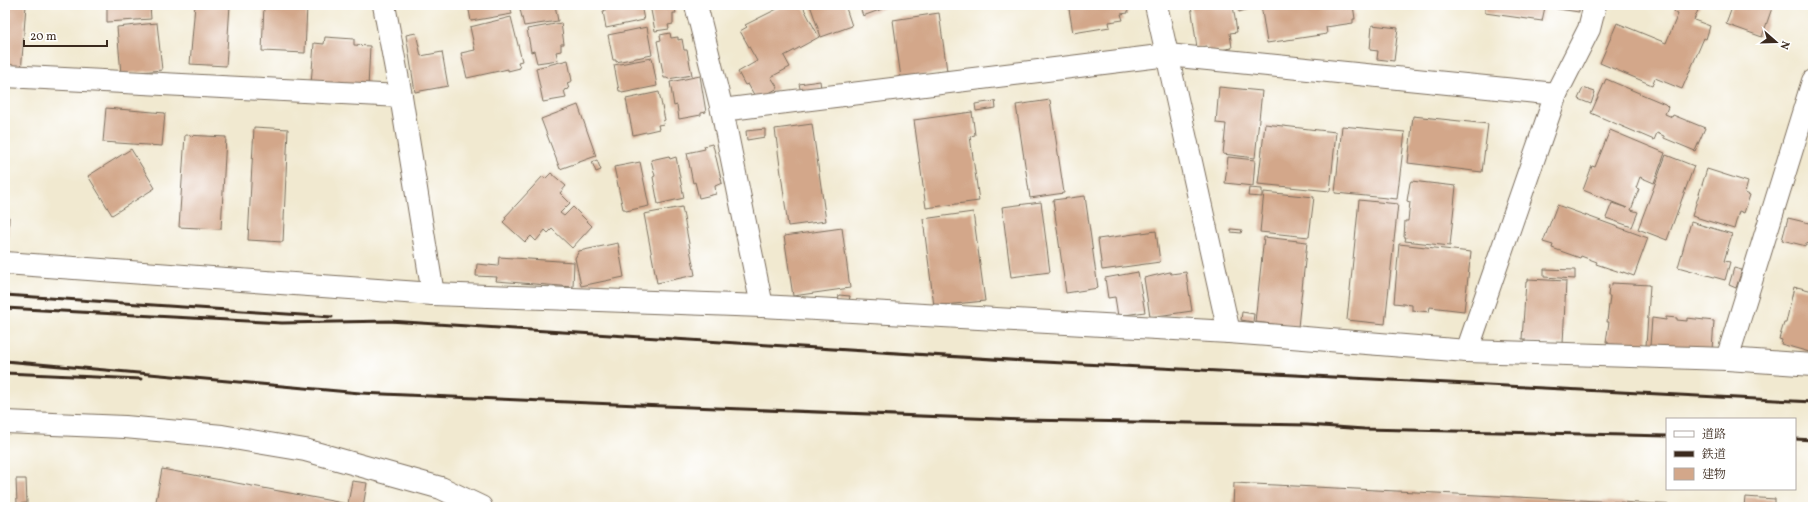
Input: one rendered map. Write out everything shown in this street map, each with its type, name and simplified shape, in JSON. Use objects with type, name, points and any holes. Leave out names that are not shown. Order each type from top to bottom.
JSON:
[{"type":"street","points":[[384,5],[401,96],[433,294]]},
{"type":"street","points":[[696,5],[722,110],[762,306]]},
{"type":"street","points":[[1156,5],[1229,332]]},
{"type":"street","points":[[1467,351],[1556,94],[1589,29],[1595,5]]},
{"type":"street","points":[[722,110],[1168,55],[1556,94]]},
{"type":"street","points":[[5,76],[401,96]]},
{"type":"street","points":[[1727,359],[1809,106],[1813,81]]},
{"type":"street","points":[[5,263],[433,294],[762,306],[1229,332],[1467,351],[1727,359],[1813,365]]},
{"type":"street","points":[[5,422],[126,427],[222,436],[305,450],[441,488],[481,507]]},
{"type":"building","points":[[5,5],[26,5],[21,73],[5,72]]},
{"type":"building","points":[[107,5],[150,5],[151,19],[107,22]]},
{"type":"building","points":[[195,5],[230,5],[226,66],[190,64]]},
{"type":"building","points":[[264,5],[307,5],[305,53],[262,51]]},
{"type":"building","points":[[468,5],[510,5],[512,14],[471,21]]},
{"type":"building","points":[[519,5],[555,5],[558,21],[524,26]]},
{"type":"building","points":[[604,5],[641,5],[644,20],[606,28],[603,11],[605,11]]},
{"type":"building","points":[[650,5],[674,5],[676,13],[673,13],[673,24],[668,25],[669,29],[655,31]]},
{"type":"building","points":[[785,5],[802,5],[819,37],[784,56],[790,67],[771,77],[778,88],[757,100],[748,84],[745,85],[738,72],[757,61],[740,31],[747,27],[745,25]]},
{"type":"building","points":[[810,5],[845,5],[852,26],[821,37]]},
{"type":"building","points":[[859,5],[893,5],[863,16]]},
{"type":"building","points":[[967,5],[977,5],[969,8]]},
{"type":"building","points":[[1092,5],[1127,5],[1128,13],[1121,14],[1123,20],[1109,22],[1110,27],[1073,33],[1069,9]]},
{"type":"building","points":[[1191,5],[1233,5],[1237,32],[1230,33],[1232,48],[1208,52],[1207,46],[1197,48]]},
{"type":"building","points":[[1238,5],[1248,5],[1249,9],[1239,12]]},
{"type":"building","points":[[1261,5],[1353,5],[1355,19],[1353,19],[1353,23],[1326,27],[1327,34],[1267,43]]},
{"type":"building","points":[[1485,5],[1579,5],[1579,12],[1545,7],[1542,21],[1485,13]]},
{"type":"building","points":[[1677,5],[1700,5],[1694,20],[1710,26],[1706,39],[1704,38],[1682,89],[1655,78],[1652,85],[1600,63],[1617,23],[1666,43],[1678,14],[1674,12]]},
{"type":"building","points":[[1733,5],[1773,5],[1762,37],[1726,24]]},
{"type":"building","points":[[939,13],[947,71],[901,78],[893,20]]},
{"type":"building","points":[[511,17],[522,61],[518,62],[520,68],[508,71],[508,69],[467,78],[461,53],[475,50],[470,27]]},
{"type":"building","points":[[157,23],[162,70],[121,74],[117,27]]},
{"type":"building","points":[[561,23],[564,44],[561,44],[561,51],[556,52],[558,60],[537,63],[534,51],[531,52],[527,29]]},
{"type":"building","points":[[1372,25],[1398,28],[1394,61],[1377,59],[1378,51],[1370,50]]},
{"type":"building","points":[[647,27],[652,55],[616,62],[616,60],[613,60],[608,35]]},
{"type":"building","points":[[416,33],[421,56],[442,52],[448,86],[415,92],[406,35]]},
{"type":"building","points":[[670,33],[671,38],[678,37],[678,40],[682,39],[684,50],[687,50],[692,75],[668,79],[664,78],[657,41],[661,40],[660,35]]},
{"type":"building","points":[[325,37],[354,39],[354,45],[370,46],[368,88],[311,85],[314,43],[324,44]]},
{"type":"building","points":[[652,58],[657,86],[622,93],[619,91],[614,65]]},
{"type":"building","points":[[568,60],[572,81],[567,83],[569,89],[564,90],[566,98],[543,102],[536,68]]},
{"type":"building","points":[[700,76],[706,112],[701,113],[701,115],[679,119],[677,105],[674,106],[670,82]]},
{"type":"building","points":[[1606,79],[1665,104],[1668,107],[1665,114],[1672,117],[1673,115],[1705,128],[1695,151],[1664,138],[1664,136],[1657,133],[1654,140],[1591,113]]},
{"type":"building","points":[[820,81],[821,89],[801,92],[799,84]]},
{"type":"building","points":[[1219,87],[1262,91],[1255,158],[1223,154],[1226,124],[1216,123]]},
{"type":"building","points":[[1583,88],[1595,92],[1591,104],[1578,99]]},
{"type":"building","points":[[659,92],[665,120],[663,121],[664,124],[658,125],[659,129],[633,135],[626,99]]},
{"type":"building","points":[[1050,100],[1064,193],[1030,198],[1016,105]]},
{"type":"building","points":[[995,101],[996,108],[976,111],[975,104]]},
{"type":"building","points":[[578,105],[596,156],[560,169],[541,119]]},
{"type":"building","points":[[106,108],[165,113],[162,146],[103,142]]},
{"type":"building","points":[[972,112],[975,135],[970,136],[979,201],[926,208],[914,120]]},
{"type":"building","points":[[1413,116],[1488,124],[1482,172],[1408,163]]},
{"type":"building","points":[[812,124],[826,221],[788,226],[775,129]]},
{"type":"building","points":[[1265,124],[1336,132],[1330,191],[1258,184]]},
{"type":"building","points":[[1342,126],[1405,132],[1397,199],[1335,193]]},
{"type":"building","points":[[254,127],[288,129],[283,242],[248,240]]},
{"type":"building","points":[[765,129],[765,137],[747,140],[746,131]]},
{"type":"building","points":[[1610,130],[1665,153],[1654,183],[1640,177],[1636,188],[1639,189],[1631,210],[1638,212],[1632,227],[1606,218],[1612,203],[1627,208],[1583,190],[1592,166],[1595,167]]},
{"type":"building","points":[[185,135],[226,137],[221,229],[179,227]]},
{"type":"building","points":[[712,144],[722,183],[715,186],[716,194],[699,198],[695,182],[693,183],[687,153],[705,149],[704,146]]},
{"type":"building","points":[[131,149],[155,188],[112,215],[88,176]]},
{"type":"building","points":[[1666,155],[1694,166],[1667,240],[1638,229]]},
{"type":"building","points":[[669,156],[670,159],[676,157],[684,198],[658,204],[653,177],[655,176],[651,160]]},
{"type":"building","points":[[1228,157],[1255,160],[1253,186],[1225,183]]},
{"type":"building","points":[[597,160],[601,170],[596,172],[592,162]]},
{"type":"building","points":[[640,162],[649,206],[626,211],[623,209],[614,167]]},
{"type":"building","points":[[1707,169],[1748,182],[1745,193],[1750,195],[1744,213],[1739,211],[1734,229],[1692,216]]},
{"type":"building","points":[[551,173],[566,186],[560,193],[570,203],[560,213],[564,216],[573,207],[592,226],[572,248],[552,229],[548,233],[545,230],[536,241],[531,236],[525,242],[503,222],[506,219],[505,217],[543,176],[545,179]]},
{"type":"building","points":[[1411,181],[1456,186],[1450,246],[1405,241],[1405,221],[1408,221],[1410,202],[1407,201]]},
{"type":"building","points":[[1249,188],[1262,189],[1262,197],[1248,196]]},
{"type":"building","points":[[1264,192],[1314,197],[1309,237],[1260,232]]},
{"type":"building","points":[[1085,196],[1098,288],[1066,293],[1053,200]]},
{"type":"building","points":[[1359,200],[1398,204],[1385,324],[1347,320]]},
{"type":"building","points":[[1041,202],[1050,272],[1011,277],[1002,207]]},
{"type":"building","points":[[1557,205],[1648,238],[1634,276],[1596,264],[1597,262],[1581,256],[1580,258],[1552,248],[1553,245],[1543,242]]},
{"type":"building","points":[[682,207],[695,275],[657,283],[644,214]]},
{"type":"building","points":[[973,212],[985,301],[934,306],[923,219]]},
{"type":"building","points":[[5,217],[9,217],[8,240],[5,240]]},
{"type":"building","points":[[1788,218],[1813,224],[1813,245],[1806,243],[1806,246],[1782,240]]},
{"type":"building","points":[[1691,222],[1732,234],[1724,261],[1730,262],[1725,280],[1678,267]]},
{"type":"building","points":[[842,228],[850,288],[793,296],[784,236]]},
{"type":"building","points":[[1231,229],[1242,230],[1241,233],[1231,232]]},
{"type":"building","points":[[1156,231],[1160,262],[1102,270],[1098,239]]},
{"type":"building","points":[[1264,237],[1307,242],[1298,327],[1255,322]]},
{"type":"building","points":[[618,243],[624,277],[581,286],[575,258],[579,251]]},
{"type":"building","points":[[1399,244],[1471,252],[1464,311],[1430,307],[1429,312],[1412,310],[1412,305],[1394,303]]},
{"type":"building","points":[[499,257],[574,262],[573,287],[496,281],[497,277],[476,276],[477,264],[498,266]]},
{"type":"building","points":[[1734,268],[1742,270],[1736,288],[1729,285]]},
{"type":"building","points":[[1544,269],[1575,270],[1575,279],[1544,277]]},
{"type":"building","points":[[1138,272],[1145,312],[1118,316],[1115,297],[1108,298],[1105,278]]},
{"type":"building","points":[[1170,272],[1171,274],[1186,272],[1192,311],[1150,317],[1144,278]]},
{"type":"building","points":[[1528,279],[1566,281],[1563,344],[1525,342],[1525,339],[1522,339],[1526,282],[1528,282]]},
{"type":"building","points":[[1612,283],[1650,285],[1646,346],[1608,344],[1608,342],[1606,342],[1609,322],[1607,322],[1610,296],[1608,296],[1609,285],[1612,286]]},
{"type":"building","points":[[1794,287],[1813,291],[1813,353],[1781,344],[1782,340],[1779,339],[1784,323],[1786,323]]},
{"type":"building","points":[[839,295],[850,296],[849,302],[838,302]]},
{"type":"building","points":[[1242,312],[1254,314],[1253,322],[1241,320]]},
{"type":"building","points":[[1666,317],[1687,321],[1687,318],[1714,321],[1712,350],[1650,346],[1652,318],[1666,320]]},
{"type":"building","points":[[162,469],[348,504],[352,481],[367,483],[363,507],[155,507]]},
{"type":"building","points":[[16,479],[26,479],[27,503],[17,504]]},
{"type":"building","points":[[1234,483],[1699,506],[1699,507],[1233,507]]},
{"type":"building","points":[[1745,497],[1775,499],[1775,507],[1744,507]]},
{"type":"railway","points":[[5,295],[332,317]]},
{"type":"railway","points":[[5,308],[282,323],[389,321],[1025,361],[1813,402]]},
{"type":"railway","points":[[5,361],[360,393],[1024,420],[1307,425],[1364,429],[1666,436]]},
{"type":"railway","points":[[5,373],[141,379]]},
{"type":"railway","points":[[1796,439],[1813,440]]}]
